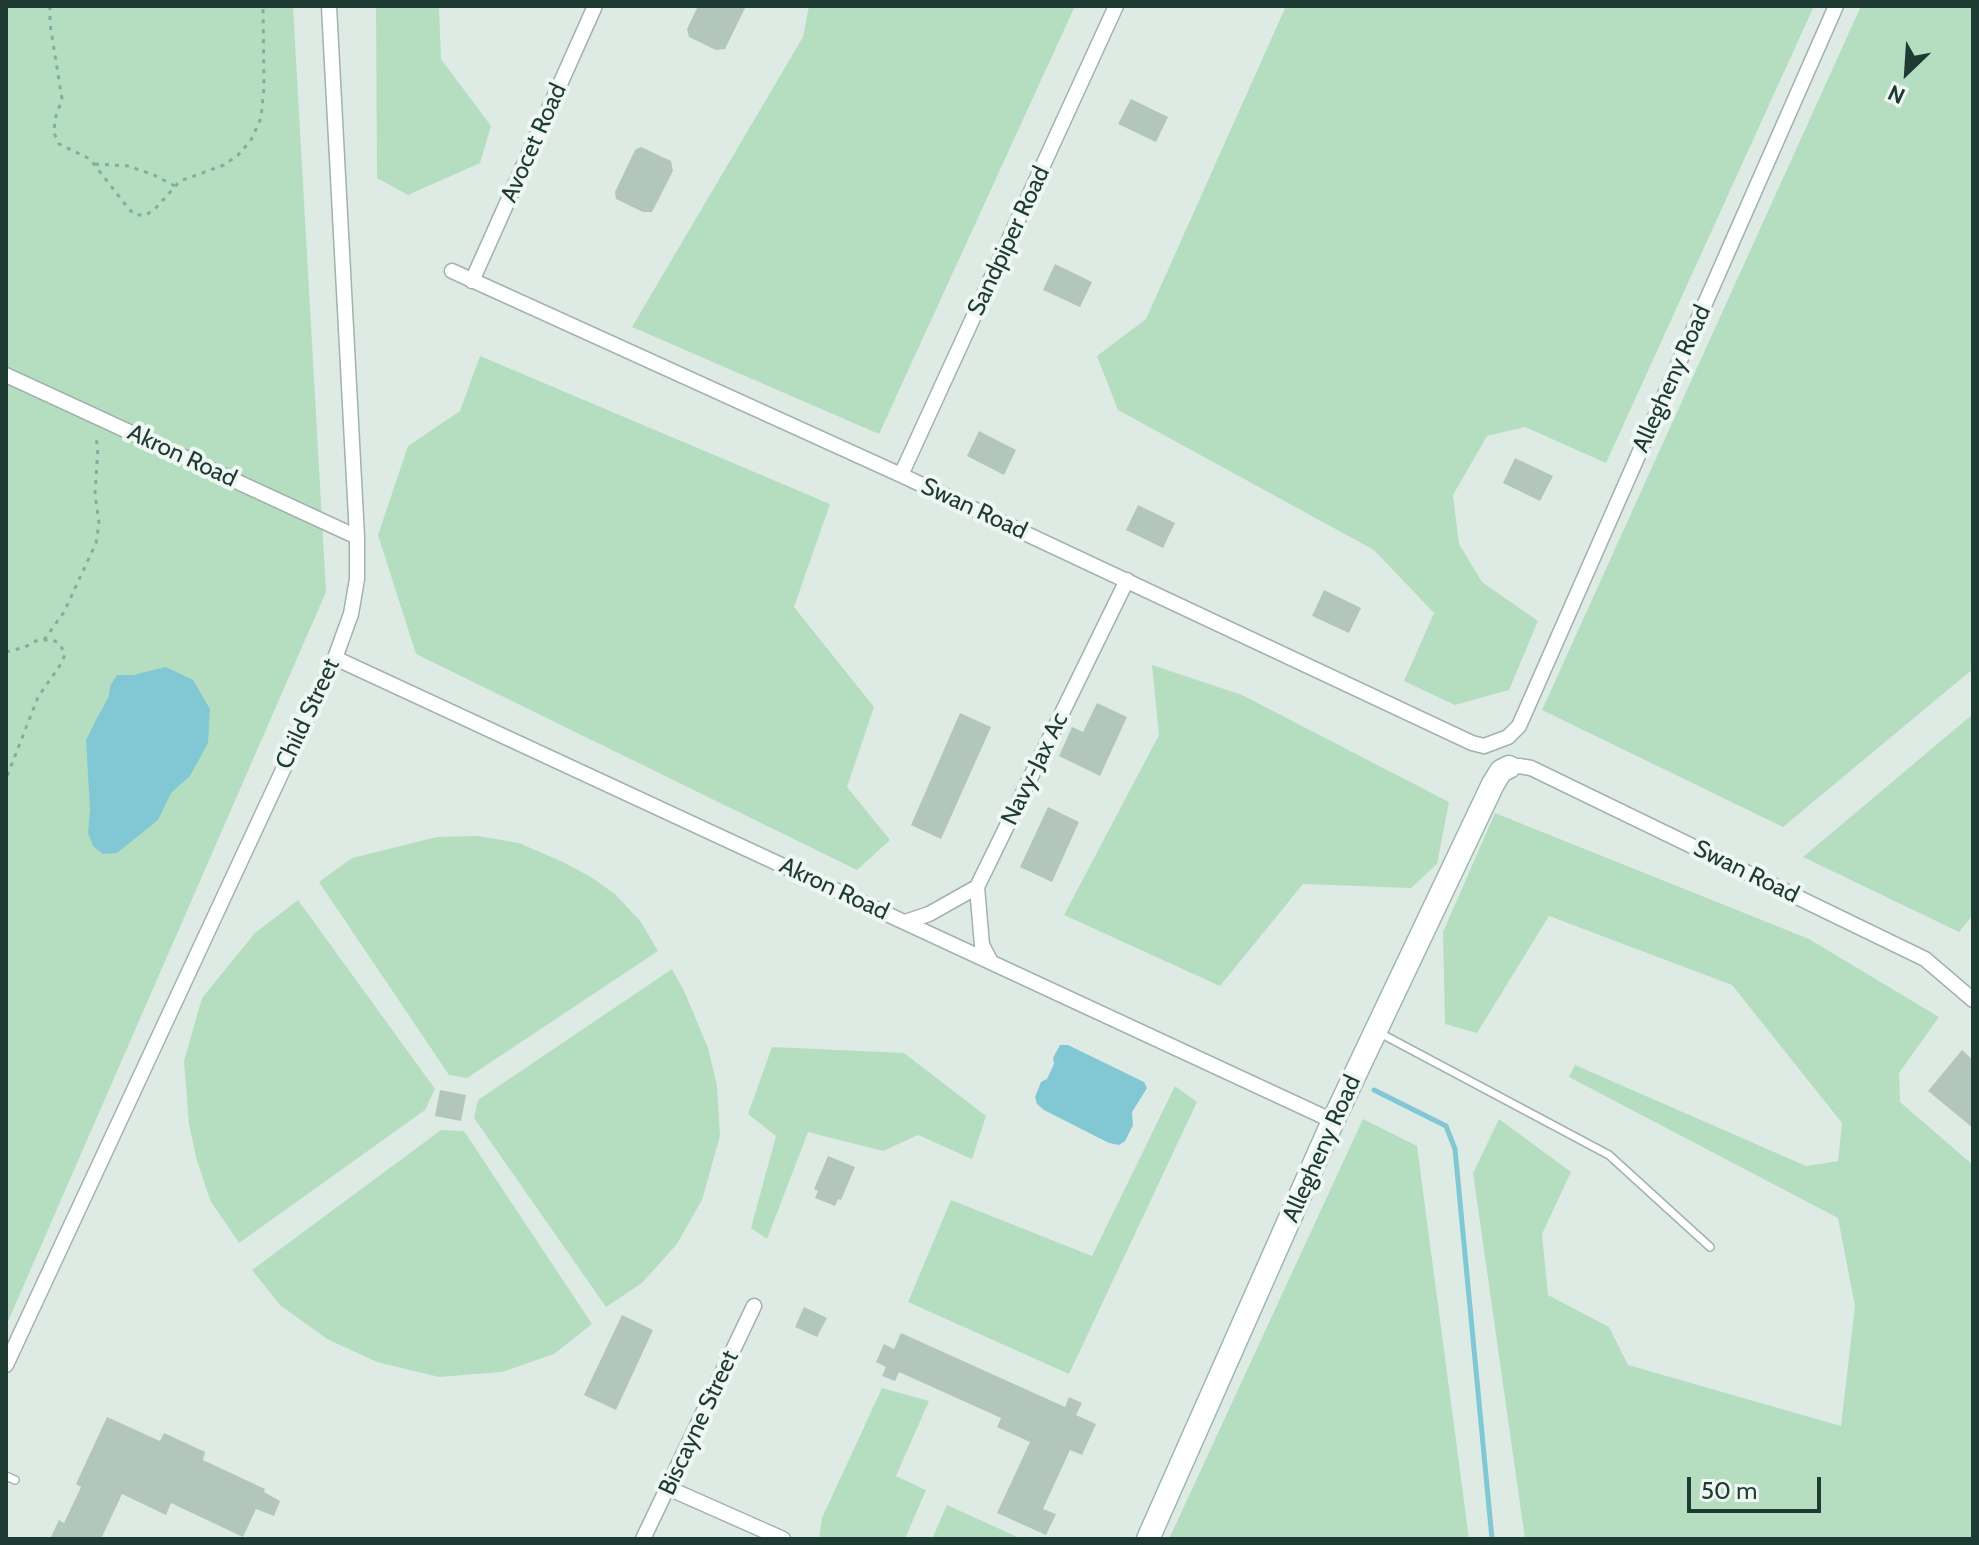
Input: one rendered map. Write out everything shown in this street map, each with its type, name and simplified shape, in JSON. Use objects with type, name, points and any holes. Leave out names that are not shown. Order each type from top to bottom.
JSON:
[{"type":"street","name":"Child Street","points":[[6,1365],[335,658],[351,614],[357,579],[357,537],[329,6]]},
{"type":"street","name":"Avocet Road","points":[[472,281],[595,6]]},
{"type":"street","name":"Sandpiper Road","points":[[901,475],[1116,6]]},
{"type":"street","name":"Allegheny Road","points":[[1496,743],[1519,726],[1836,6]]},
{"type":"street","name":"Swan Road","points":[[452,271],[901,475],[1472,743],[1484,746],[1496,743]]},
{"type":"street","name":"Akron Road","points":[[6,375],[357,537]]},
{"type":"street","name":"Navy-Jax Ac","points":[[977,887],[1127,580]]},
{"type":"street","name":"Akron Road","points":[[335,658],[1333,1121]]},
{"type":"street","name":"Swan Road","points":[[1509,767],[1531,768],[1925,959],[1973,1000]]},
{"type":"street","name":"Allegheny Road","points":[[1148,1539],[1333,1121],[1493,784],[1501,771],[1509,767]]},
{"type":"street","points":[[905,922],[929,914],[977,887],[982,945],[992,963]]},
{"type":"street","name":"Biscayne Street","points":[[643,1539],[754,1306]]},
{"type":"street","points":[[668,1488],[783,1539]]},
{"type":"lane","points":[[1376,1030],[1609,1155],[1710,1247]]},
{"type":"lane","points":[[6,1476],[15,1480]]},
{"type":"path","points":[[50,6],[62,99],[54,133],[59,144],[90,159],[135,215],[146,215],[155,209],[180,181],[224,165],[251,140],[261,118],[264,87],[263,6]]},
{"type":"path","points":[[94,164],[128,166],[175,186]]},
{"type":"path","points":[[44,640],[64,612],[96,543],[99,523],[95,494],[98,447],[94,431]]},
{"type":"path","points":[[6,652],[38,640],[53,640],[60,644],[65,655],[38,697],[6,779]]},
{"type":"green space","points":[[6,6],[293,6],[326,592],[6,1326]]},
{"type":"green space","points":[[376,6],[439,6],[441,59],[491,126],[480,163],[408,195],[377,178]]},
{"type":"green space","points":[[809,6],[1075,6],[879,434],[632,327],[803,37]]},
{"type":"green space","points":[[1286,6],[1814,6],[1606,463],[1525,427],[1487,436],[1453,495],[1459,544],[1482,582],[1538,621],[1509,690],[1455,705],[1404,681],[1434,613],[1374,550],[1118,410],[1097,356],[1146,319]]},
{"type":"green space","points":[[1861,6],[1973,6],[1973,669],[1783,827],[1542,710]]},
{"type":"green space","points":[[480,356],[830,504],[794,607],[874,707],[847,787],[890,840],[857,870],[416,654],[378,535],[408,446],[460,411]]},
{"type":"green space","points":[[1152,665],[1242,695],[1449,802],[1437,864],[1411,888],[1303,884],[1220,986],[1064,915],[1159,735]]},
{"type":"green space","points":[[1973,714],[1973,915],[1959,932],[1803,857]]},
{"type":"green space","points":[[1495,813],[1809,939],[1939,1017],[1899,1073],[1900,1102],[1973,1165],[1973,1539],[1525,1539],[1473,1173],[1499,1119],[1571,1172],[1542,1234],[1548,1295],[1609,1327],[1628,1365],[1841,1426],[1855,1306],[1838,1218],[1569,1077],[1575,1065],[1806,1166],[1838,1161],[1842,1123],[1732,985],[1549,916],[1477,1033],[1445,1024],[1443,932]]},
{"type":"green space","points":[[478,836],[519,843],[591,877],[615,894],[641,922],[658,951],[467,1078],[449,1075],[319,882],[352,858],[437,837]]},
{"type":"green space","points":[[298,900],[435,1089],[425,1110],[239,1243],[210,1200],[196,1157],[189,1124],[184,1061],[202,998],[255,933]]},
{"type":"green space","points":[[672,969],[708,1048],[717,1086],[720,1136],[702,1200],[677,1244],[642,1283],[606,1307],[474,1118],[478,1100]]},
{"type":"green space","points":[[772,1047],[904,1053],[986,1116],[972,1159],[918,1135],[883,1151],[808,1132],[767,1239],[751,1228],[776,1136],[748,1114]]},
{"type":"green space","points":[[1175,1086],[1197,1102],[1069,1374],[908,1302],[951,1200],[1092,1256]]},
{"type":"green space","points":[[1363,1119],[1417,1146],[1469,1539],[1169,1539]]},
{"type":"green space","points":[[441,1130],[464,1131],[592,1324],[554,1354],[502,1372],[439,1377],[377,1362],[327,1339],[280,1305],[252,1270]]},
{"type":"green space","points":[[882,1388],[929,1401],[896,1476],[926,1490],[905,1539],[819,1539],[822,1518]]},
{"type":"green space","points":[[947,1505],[1022,1539],[932,1539]]},
{"type":"water","points":[[166,667],[193,680],[210,709],[208,743],[190,776],[171,793],[158,820],[117,853],[103,854],[93,846],[88,833],[90,809],[86,740],[117,675],[133,675]]},
{"type":"water","points":[[1060,1045],[1068,1045],[1144,1082],[1147,1088],[1132,1112],[1133,1125],[1125,1141],[1119,1145],[1109,1143],[1037,1104],[1035,1097],[1041,1082],[1047,1079]]},
{"type":"building","points":[[698,6],[746,6],[725,49],[716,50],[689,37],[687,29]]},
{"type":"building","points":[[1131,99],[1168,117],[1156,142],[1118,124]]},
{"type":"building","points":[[641,147],[671,161],[673,171],[652,212],[643,212],[616,199],[615,192],[635,150]]},
{"type":"building","points":[[1055,264],[1092,282],[1080,307],[1043,290]]},
{"type":"building","points":[[979,431],[1016,450],[1004,475],[967,456]]},
{"type":"building","points":[[1515,458],[1553,476],[1540,501],[1503,483]]},
{"type":"building","points":[[1138,505],[1175,523],[1163,548],[1126,530]]},
{"type":"building","points":[[1324,590],[1361,608],[1349,633],[1312,616]]},
{"type":"building","points":[[1097,703],[1127,717],[1100,776],[1059,756],[1072,727],[1083,732]]},
{"type":"building","points":[[960,713],[991,727],[941,839],[911,825]]},
{"type":"building","points":[[1048,807],[1079,822],[1052,882],[1020,867]]},
{"type":"building","points":[[1962,1050],[1973,1060],[1973,1128],[1928,1091]]},
{"type":"building","points":[[440,1090],[466,1095],[461,1121],[435,1116]]},
{"type":"building","points":[[828,1156],[855,1167],[841,1200],[838,1199],[835,1206],[815,1198],[818,1191],[814,1189]]},
{"type":"building","points":[[804,1307],[827,1318],[817,1337],[795,1327]]},
{"type":"building","points":[[622,1315],[653,1330],[616,1410],[584,1395]]},
{"type":"building","points":[[901,1333],[1065,1407],[1069,1397],[1082,1403],[1076,1415],[1096,1424],[1082,1455],[1070,1450],[1043,1509],[1056,1514],[1046,1535],[997,1513],[1030,1442],[997,1427],[1001,1418],[899,1372],[895,1381],[882,1376],[886,1367],[876,1362],[884,1344],[894,1349]]},
{"type":"building","points":[[107,1417],[160,1441],[164,1433],[205,1452],[203,1460],[265,1489],[264,1492],[280,1501],[274,1516],[256,1509],[243,1537],[171,1503],[166,1515],[122,1494],[101,1539],[50,1539],[59,1520],[64,1523],[81,1487],[76,1484]]},
{"type":"waterway","points":[[1374,1090],[1446,1126],[1455,1149],[1492,1539]]}]
